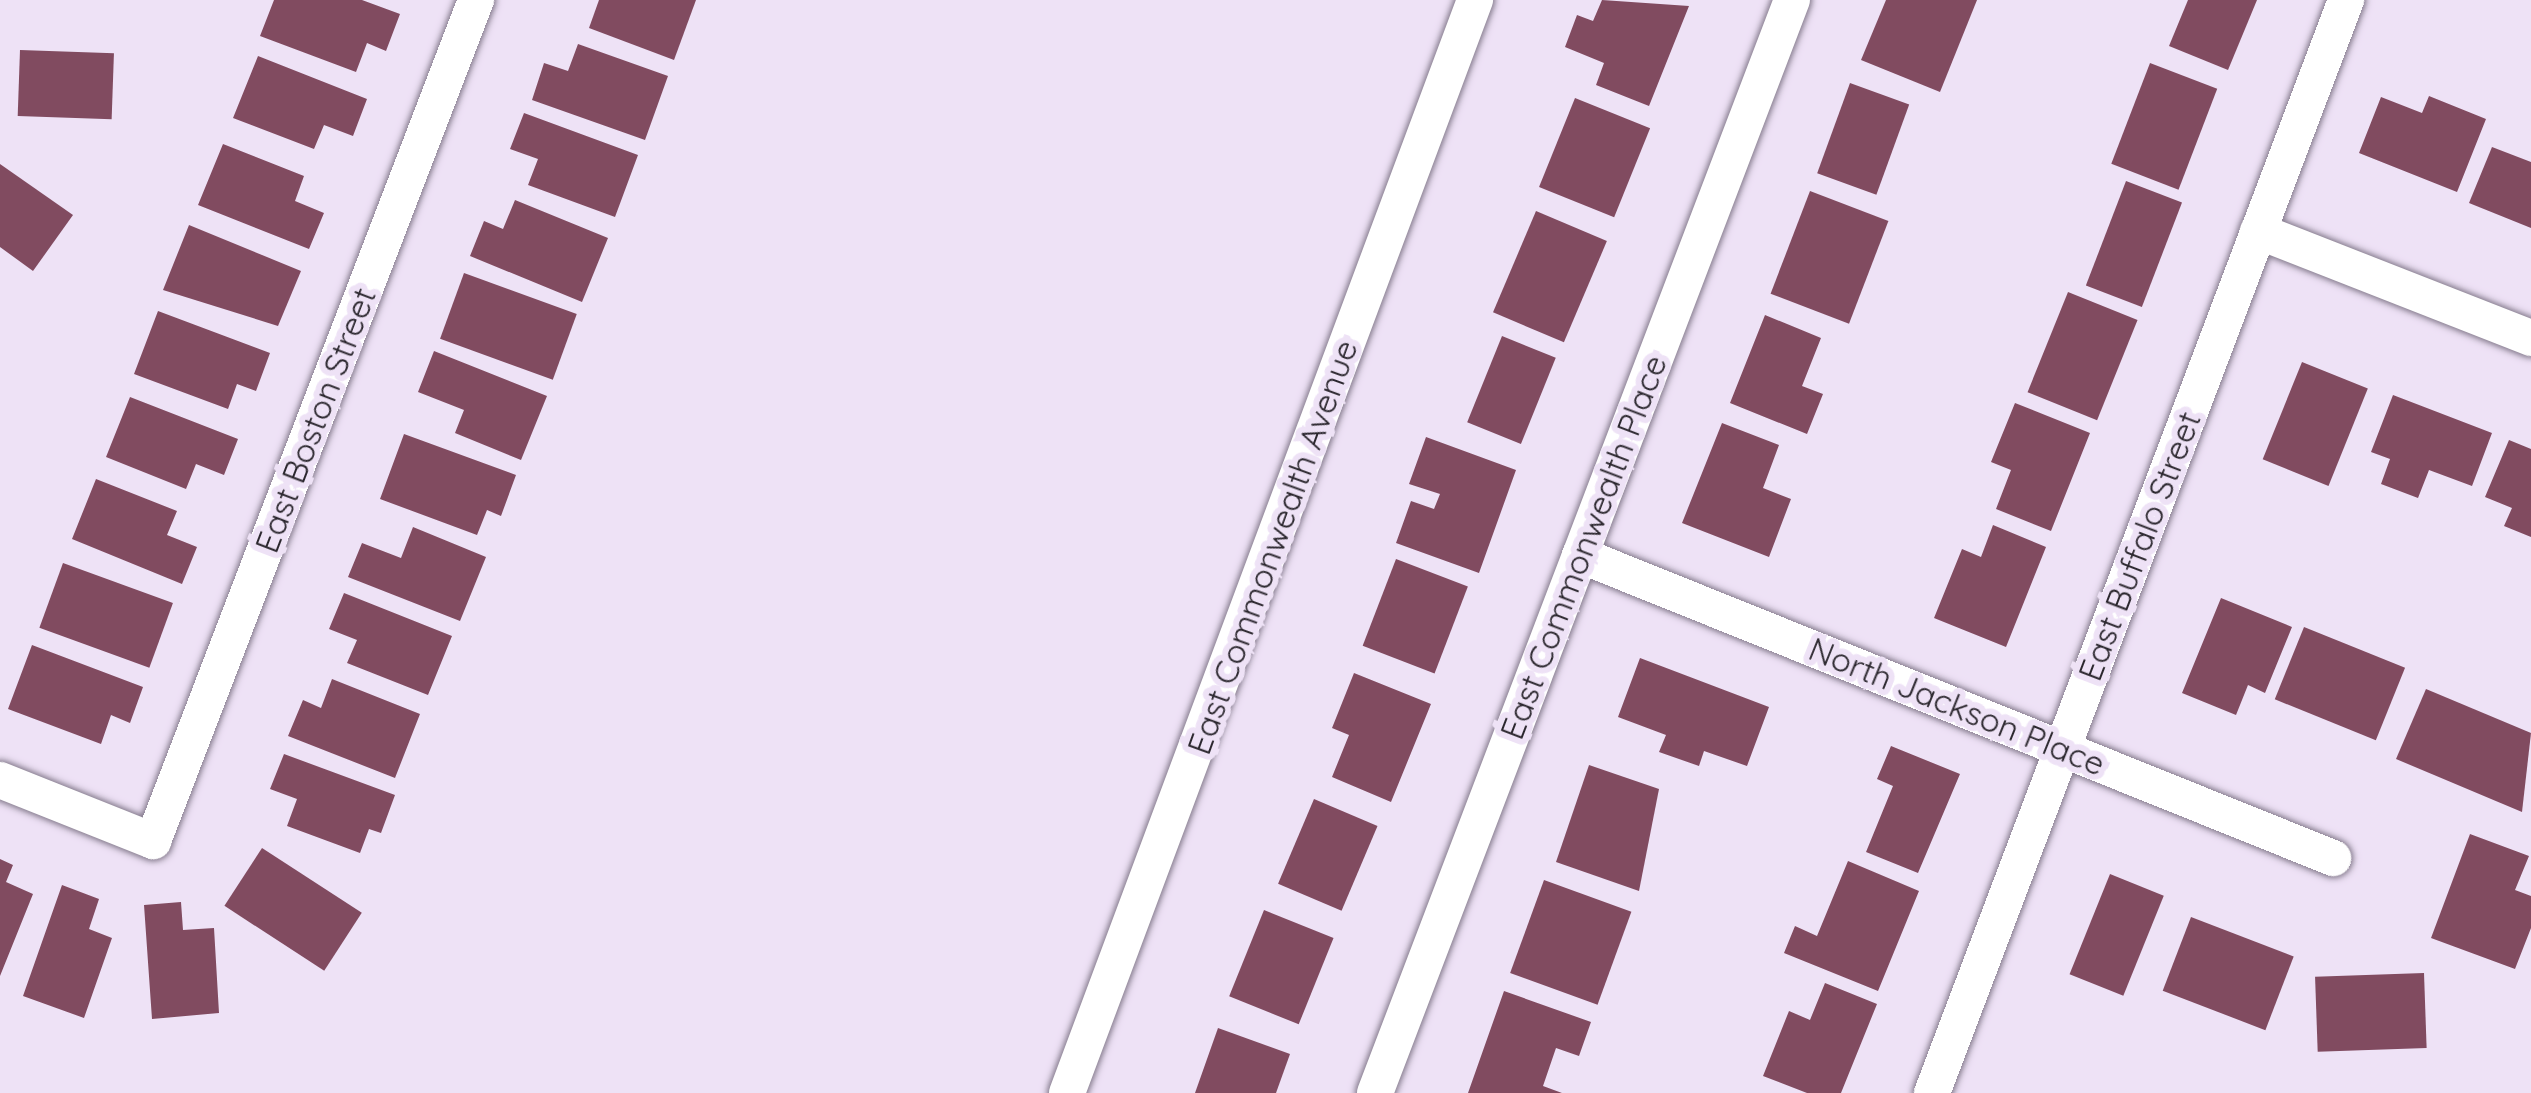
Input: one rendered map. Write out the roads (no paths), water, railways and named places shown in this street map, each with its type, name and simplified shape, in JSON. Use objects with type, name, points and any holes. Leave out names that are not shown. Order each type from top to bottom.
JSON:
[{"type":"street","name":"East Boston Street","points":[[0,780],[153,841],[476,0]]},
{"type":"street","name":"East Commonwealth Avenue","points":[[1067,1093],[1475,0]]},
{"type":"street","name":"East Commonwealth Place","points":[[1375,1093],[1792,0]]},
{"type":"street","name":"East Buffalo Street","points":[[1932,1093],[2345,0]]},
{"type":"street","points":[[2258,231],[2531,338]]},
{"type":"street","name":"North Jackson Place","points":[[1580,555],[2333,858]]}]
